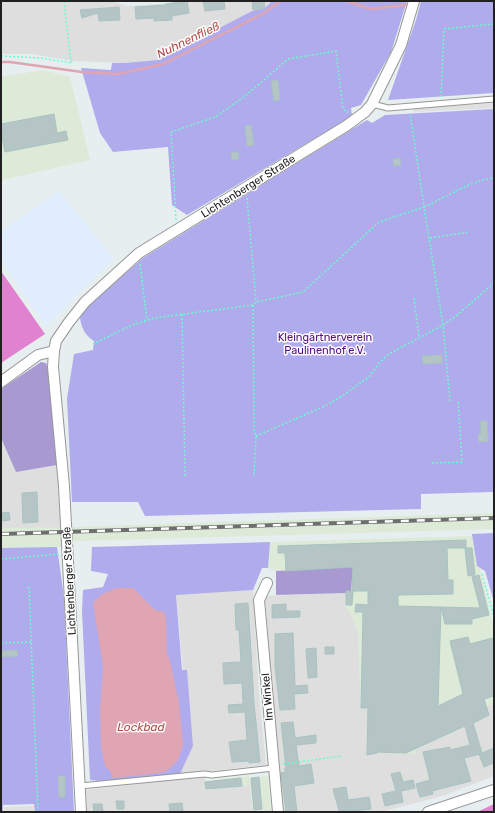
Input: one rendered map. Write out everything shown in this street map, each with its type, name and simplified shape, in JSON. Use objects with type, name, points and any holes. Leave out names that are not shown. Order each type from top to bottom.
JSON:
[{"type":"street","name":"Lichtenberger Straße","points":[[81,812],[64,486],[53,367],[56,341],[85,302],[139,253],[346,126],[365,112],[372,104],[401,45],[414,1]]},
{"type":"street","points":[[1,382],[38,356],[54,351]]},
{"type":"street","name":"Im Winkel","points":[[267,583],[259,600],[278,812]]},
{"type":"street","points":[[428,812],[494,790]]},
{"type":"lane","points":[[372,104],[388,108],[494,99]]},
{"type":"lane","points":[[80,786],[204,774],[212,775],[273,766]]},
{"type":"path","points":[[1,56],[41,58],[72,63],[64,1]]},
{"type":"path","points":[[441,103],[444,29],[494,24]]},
{"type":"path","points":[[176,220],[171,132],[215,116],[244,97],[288,59],[336,51],[343,108],[346,112],[351,112]]},
{"type":"path","points":[[409,106],[443,325],[450,401]]},
{"type":"path","points":[[93,344],[132,325],[147,320],[253,305],[256,302],[302,292],[379,222],[424,207],[470,184],[494,178]]},
{"type":"path","points":[[246,187],[256,302]]},
{"type":"path","points":[[429,238],[469,232]]},
{"type":"path","points":[[139,253],[147,320]]},
{"type":"path","points":[[256,436],[325,406],[342,396],[369,377],[380,362],[389,354],[455,317],[494,283]]},
{"type":"path","points":[[414,298],[419,337]]},
{"type":"path","points":[[253,305],[254,430],[256,436],[254,475]]},
{"type":"path","points":[[182,314],[185,476]]},
{"type":"path","points":[[432,463],[462,462],[458,400]]},
{"type":"path","points":[[1,558],[67,554]]},
{"type":"path","points":[[482,574],[494,617]]},
{"type":"path","points":[[29,587],[38,812]]},
{"type":"path","points":[[1,643],[32,642]]},
{"type":"path","points":[[273,766],[342,756]]},
{"type":"shaded area","points":[[1,1],[112,1],[126,6],[183,1],[272,1],[265,8],[252,11],[158,60],[125,63],[73,61],[31,54],[1,54]]},
{"type":"shaded area","points":[[43,70],[70,77],[90,160],[1,181],[1,77]]},
{"type":"shaded area","points":[[494,103],[494,108],[414,112],[414,108]]},
{"type":"shaded area","points":[[59,191],[114,259],[79,292],[46,327],[1,260],[1,232]]},
{"type":"shaded area","points":[[1,271],[45,334],[1,363]]},
{"type":"shaded area","points":[[41,362],[46,363],[48,369],[57,465],[16,472],[1,438],[1,389]]},
{"type":"shaded area","points":[[1,438],[16,472],[57,465],[61,528],[1,528]]},
{"type":"shaded area","points":[[494,513],[494,529],[77,541],[62,542],[63,547],[1,548],[1,528],[75,527]]},
{"type":"shaded area","points":[[472,536],[494,628],[494,704],[475,711],[478,721],[416,749],[416,754],[367,751],[368,708],[361,708],[358,634],[353,618],[345,605],[346,591],[351,591],[353,567],[276,571],[268,568],[270,542]]},
{"type":"shaded area","points":[[353,567],[351,591],[346,591],[346,593],[276,595],[276,571]]},
{"type":"shaded area","points":[[253,590],[259,695],[266,765],[180,774],[193,746],[186,670],[183,670],[176,594]]},
{"type":"shaded area","points":[[346,593],[345,605],[353,618],[358,634],[361,708],[368,708],[416,749],[477,721],[475,711],[494,704],[494,776],[442,796],[381,812],[283,812],[275,740],[265,596]]},
{"type":"shaded area","points":[[205,776],[206,790],[250,785],[253,811],[271,810],[272,812],[87,812],[86,790]]},
{"type":"shaded area","points":[[249,776],[250,778],[268,776],[271,810],[253,811],[250,785],[206,790],[205,781]]},
{"type":"shaded area","points":[[494,804],[494,812],[477,812]]},
{"type":"shaded area","points":[[34,806],[34,812],[4,812],[4,807]]},
{"type":"green space","points":[[272,1],[407,1],[391,52],[361,105],[351,108],[352,116],[187,215],[172,205],[168,147],[113,152],[100,133],[81,68],[111,70],[112,63],[158,60],[252,11],[265,8]]},
{"type":"green space","points":[[421,1],[494,1],[494,93],[388,100],[416,20]]},
{"type":"green space","name":"Kleingärtnerverein Paulinenhof e.V.","points":[[494,109],[494,492],[421,494],[421,509],[145,516],[138,502],[72,502],[67,399],[74,354],[93,350],[94,341],[82,328],[80,317],[87,307],[143,258],[367,120],[372,123],[385,115]]},
{"type":"green space","points":[[494,533],[494,602],[485,571],[477,566],[472,534]]},
{"type":"green space","points":[[270,542],[268,568],[262,568],[253,590],[176,595],[182,670],[187,670],[193,746],[180,774],[100,781],[90,780],[82,611],[83,590],[103,587],[108,574],[91,571],[92,547]]},
{"type":"green space","points":[[57,547],[64,597],[74,812],[35,812],[34,804],[3,805],[3,812],[1,812],[1,548]]},
{"type":"water","name":"Lockbad","points":[[117,588],[133,588],[155,610],[164,612],[166,619],[167,654],[170,661],[179,703],[183,745],[178,760],[167,771],[113,778],[110,771],[105,766],[101,747],[100,711],[103,667],[93,603],[102,594]]},
{"type":"building","points":[[187,1],[189,13],[172,16],[172,20],[154,21],[154,18],[136,19],[135,7],[166,5]]},
{"type":"building","points":[[203,1],[224,1],[225,9],[205,11]]},
{"type":"building","points":[[252,1],[264,1],[265,8],[253,10]]},
{"type":"building","points":[[119,7],[120,20],[99,21],[98,13],[82,18],[80,10]]},
{"type":"building","points":[[278,80],[280,100],[274,101],[271,81]]},
{"type":"building","points":[[54,114],[57,133],[66,131],[68,140],[5,152],[1,133],[1,124]]},
{"type":"building","points":[[251,125],[254,145],[247,146],[245,126]]},
{"type":"building","points":[[231,152],[238,152],[239,159],[232,160]]},
{"type":"building","points":[[400,158],[401,165],[394,166],[393,159]]},
{"type":"building","points":[[442,355],[442,363],[423,364],[422,356]]},
{"type":"building","points":[[480,421],[487,421],[488,441],[479,442],[478,434],[481,434]]},
{"type":"building","points":[[37,492],[38,522],[23,523],[22,493]]},
{"type":"building","points":[[9,512],[10,520],[3,521],[2,513]]},
{"type":"building","points":[[466,540],[466,548],[447,548],[448,580],[453,580],[453,594],[398,595],[398,606],[441,607],[438,706],[463,694],[450,641],[468,637],[470,644],[493,638],[494,696],[484,699],[489,715],[473,723],[482,753],[494,748],[494,763],[484,767],[479,754],[464,758],[471,781],[432,791],[433,794],[420,797],[416,784],[430,780],[423,752],[450,747],[450,750],[470,745],[465,726],[406,753],[377,752],[367,755],[368,708],[361,708],[363,612],[355,612],[356,604],[368,605],[368,591],[352,591],[353,567],[286,571],[285,553],[278,553],[278,546]]},
{"type":"building","points":[[465,548],[472,548],[475,575],[468,576]]},
{"type":"building","points":[[479,575],[489,615],[472,619],[472,624],[445,624],[441,607],[480,608],[472,577]]},
{"type":"building","points":[[346,591],[353,591],[352,605],[346,605]]},
{"type":"building","points":[[248,603],[254,703],[260,762],[249,763],[249,761],[232,762],[229,742],[247,740],[245,712],[229,713],[228,705],[243,704],[242,683],[224,684],[223,663],[241,662],[239,630],[236,630],[235,604]]},
{"type":"building","points":[[286,604],[286,611],[300,611],[300,617],[272,618],[272,605]]},
{"type":"building","points":[[293,633],[295,686],[307,685],[308,693],[294,694],[295,709],[280,710],[275,667],[275,634]]},
{"type":"building","points":[[325,647],[334,647],[334,654],[325,654]]},
{"type":"building","points":[[316,648],[317,677],[308,678],[306,649]]},
{"type":"building","points":[[17,650],[18,656],[1,657],[1,651]]},
{"type":"building","points":[[293,722],[295,738],[316,735],[316,743],[296,745],[299,766],[311,764],[314,783],[294,786],[297,812],[286,812],[281,773],[285,772],[286,768],[281,723]]},
{"type":"building","points":[[400,772],[403,782],[413,780],[415,788],[401,791],[403,802],[385,806],[382,794],[396,791],[391,774]]},
{"type":"building","points":[[58,776],[65,776],[65,797],[59,797]]},
{"type":"building","points":[[259,777],[262,809],[254,810],[251,778]]},
{"type":"building","points":[[241,778],[242,786],[206,789],[205,782]]},
{"type":"building","points":[[346,787],[348,800],[369,797],[371,809],[339,811],[333,789]]},
{"type":"building","points":[[116,801],[124,801],[124,809],[117,809]]},
{"type":"building","points":[[182,803],[183,811],[170,812],[169,804]]},
{"type":"building","points":[[93,804],[102,804],[103,812],[94,812]]},
{"type":"waterway","name":"Nuhnenfließ","points":[[1,62],[82,72],[118,74],[163,64],[262,14],[281,1]]},
{"type":"waterway","name":"Nuhnenfließ","points":[[347,1],[370,9],[406,5]]},
{"type":"railway","points":[[1,534],[494,518]]}]
